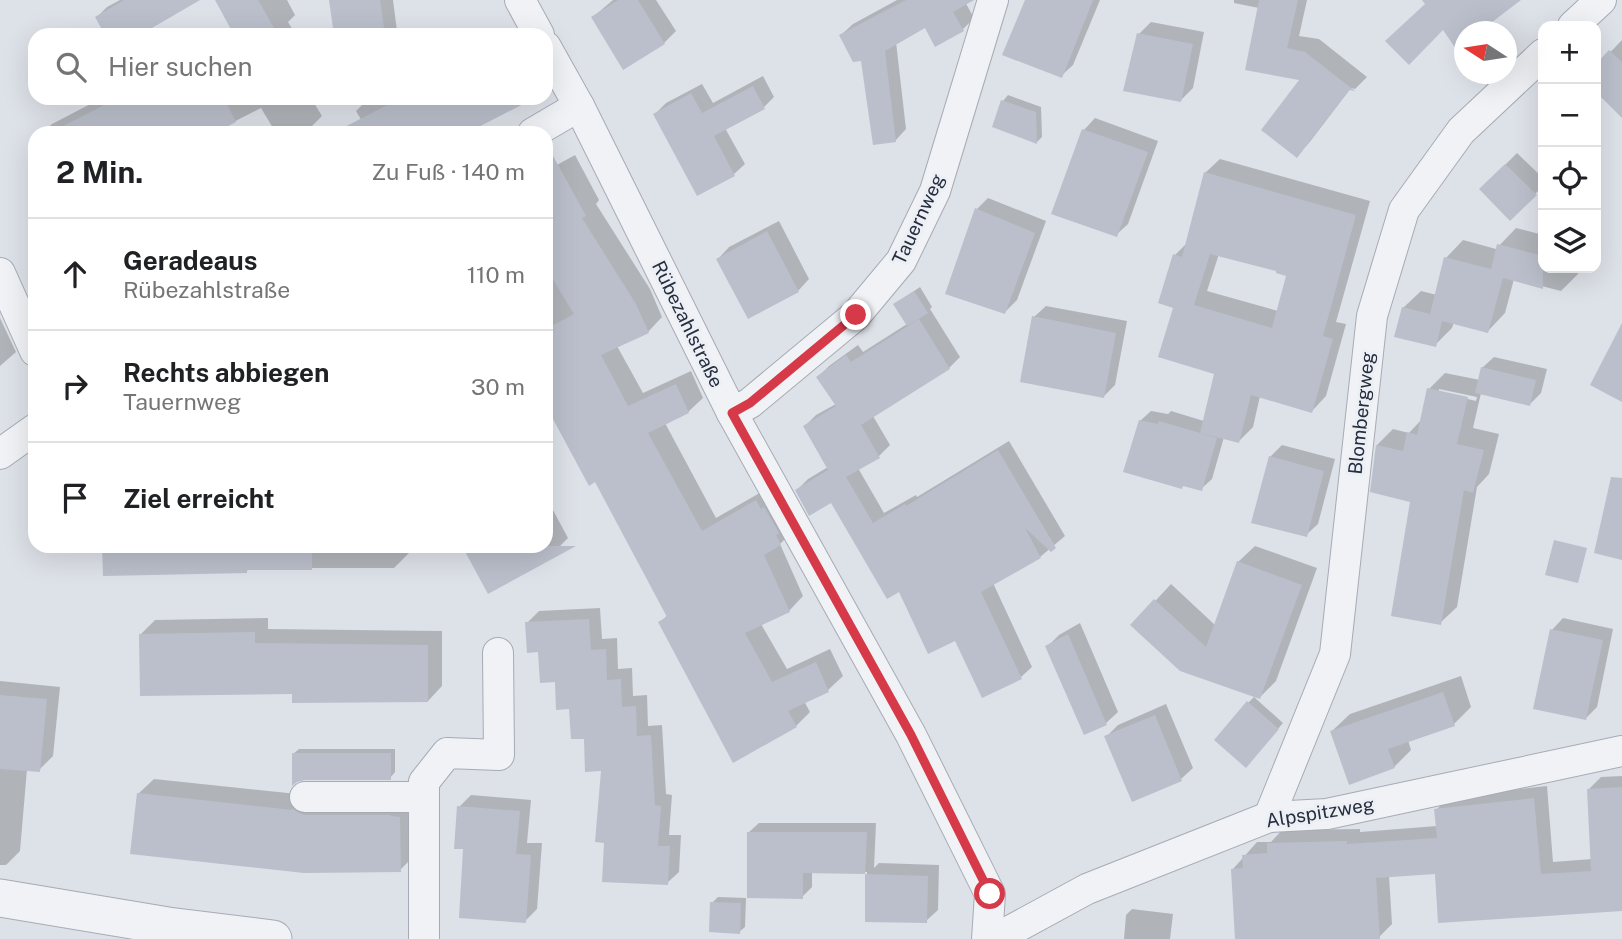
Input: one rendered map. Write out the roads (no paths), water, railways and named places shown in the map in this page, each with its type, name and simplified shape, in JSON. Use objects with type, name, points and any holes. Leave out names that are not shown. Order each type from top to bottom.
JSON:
[{"type":"street","points":[[520,0],[535,28]]},
{"type":"street","name":"Tauernweg","points":[[732,413],[750,403],[856,315],[901,261],[935,191],[993,0]]},
{"type":"street","points":[[1578,21],[1601,0]]},
{"type":"street","name":"Blombergweg","points":[[1269,817],[1335,654],[1372,316],[1404,210],[1461,131],[1538,59]]},
{"type":"street","name":"Rübezahlstraße","points":[[553,60],[579,106],[732,413],[911,735],[990,894],[987,939]]},
{"type":"street","points":[[545,126],[579,106]]},
{"type":"street","points":[[0,273],[28,335]]},
{"type":"street","points":[[0,454],[28,434]]},
{"type":"street","points":[[424,939],[424,782],[447,753],[499,755],[498,653]]},
{"type":"street","name":"Alpspitzweg","points":[[995,939],[1087,889],[1269,817],[1327,814],[1622,751]]},
{"type":"street","points":[[305,797],[424,797]]},
{"type":"street","points":[[0,898],[169,926],[273,939]]}]
